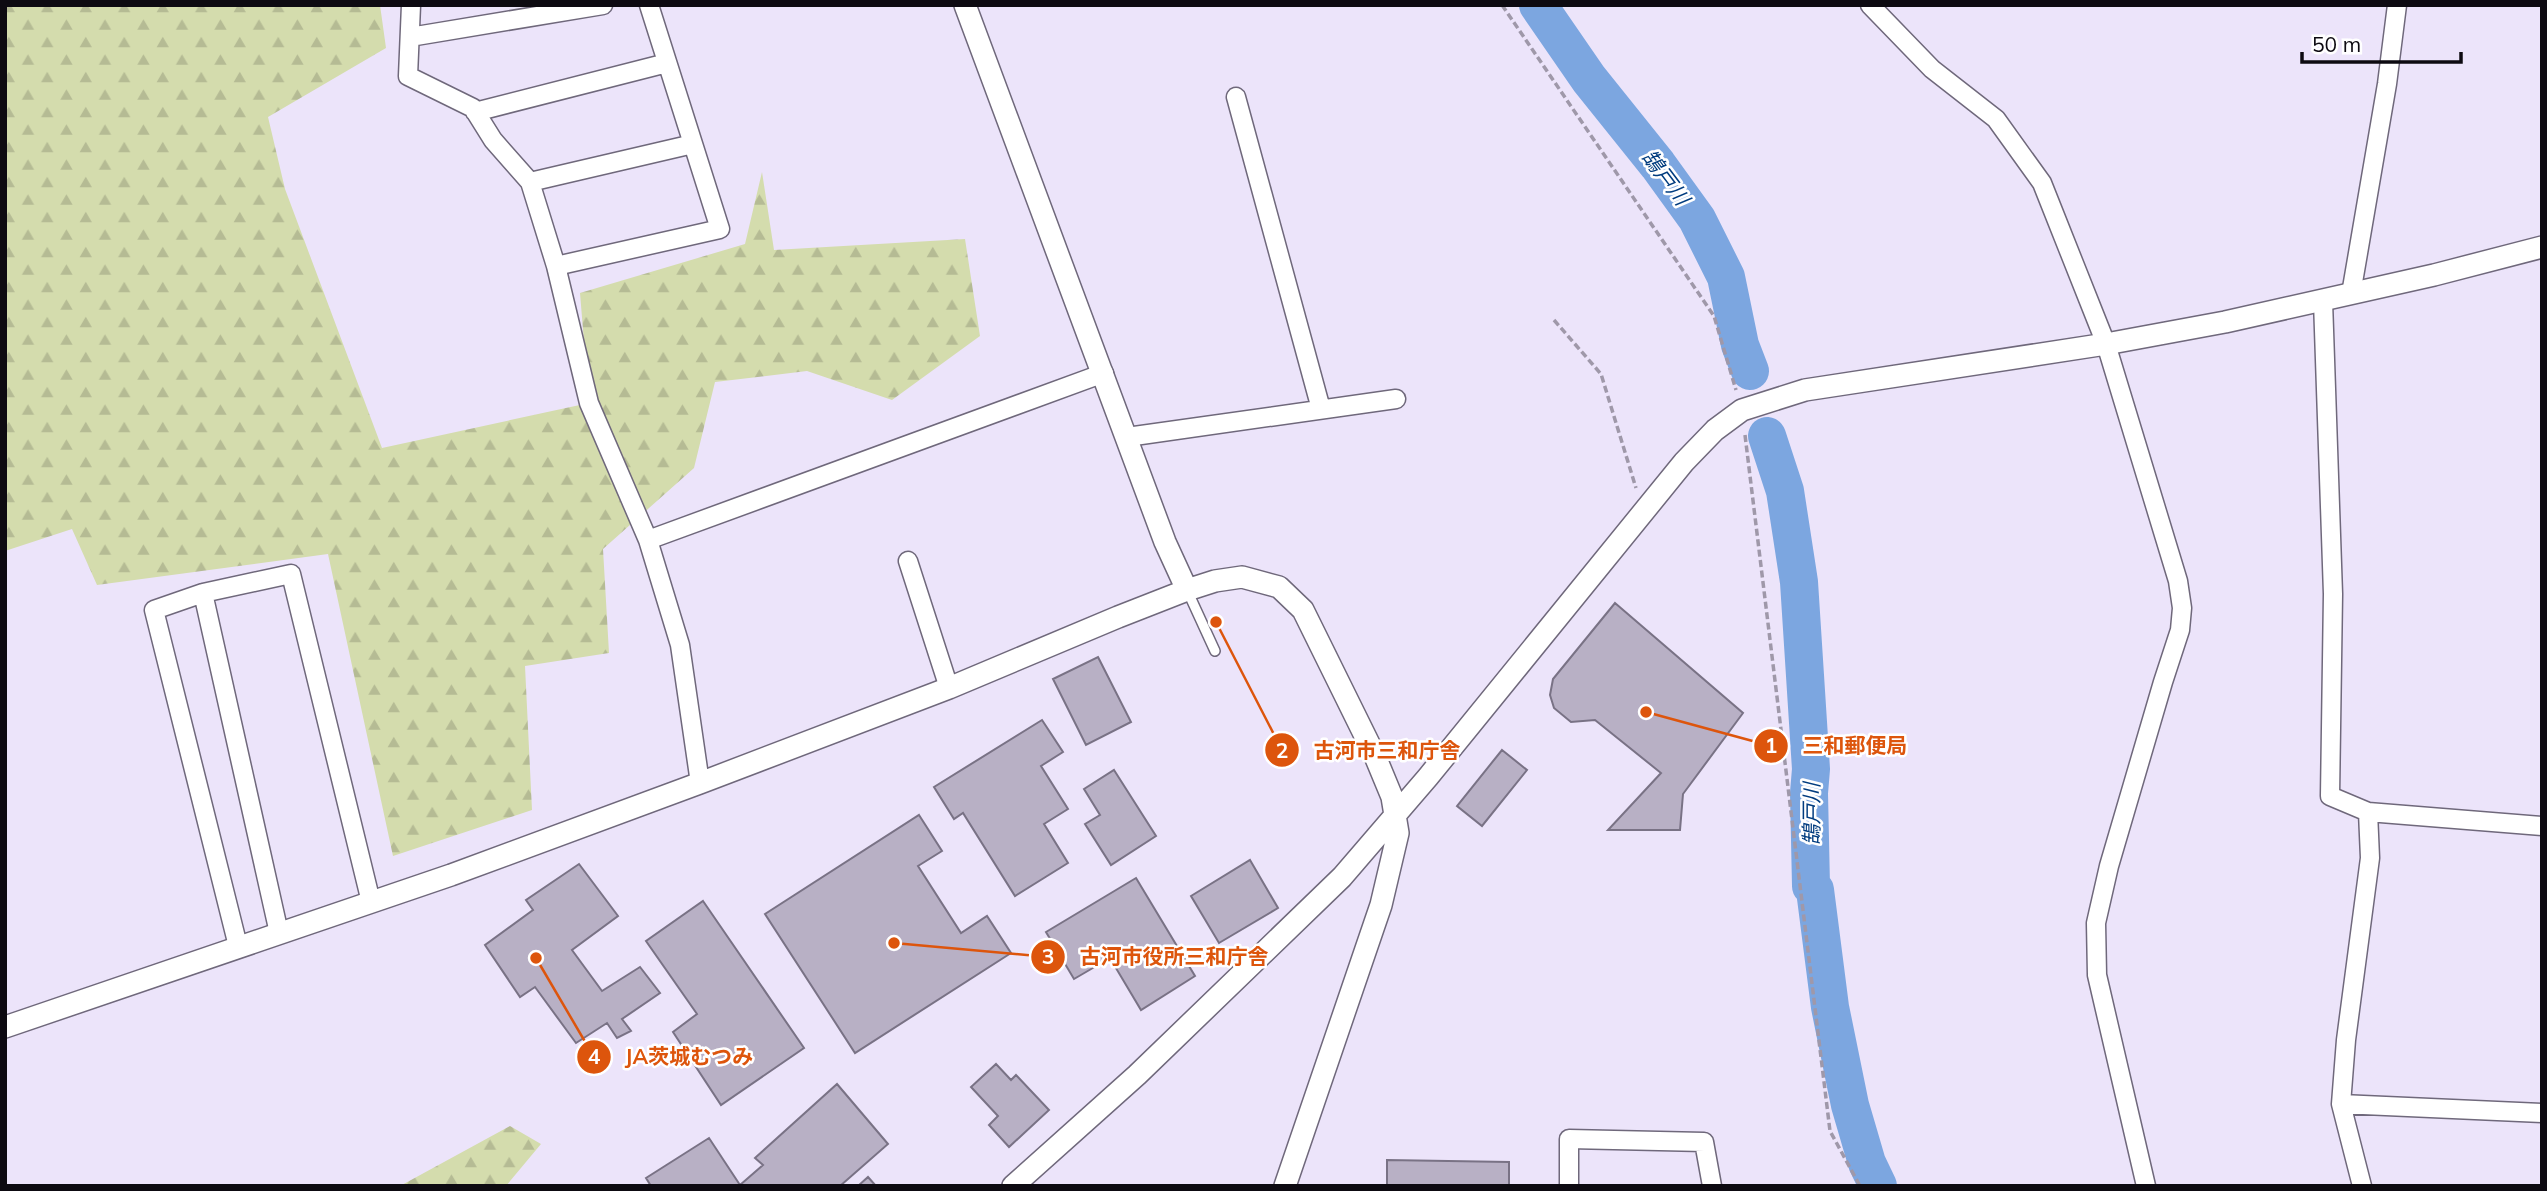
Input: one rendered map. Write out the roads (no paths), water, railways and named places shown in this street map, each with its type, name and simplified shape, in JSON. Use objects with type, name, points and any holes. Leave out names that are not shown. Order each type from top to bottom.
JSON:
[{"type":"street","points":[[411,5],[408,76],[473,108],[493,139],[530,182],[556,266],[589,403],[648,540],[680,645],[700,783]]},
{"type":"street","points":[[410,37],[603,5]]},
{"type":"street","points":[[556,266],[720,229],[649,5]]},
{"type":"street","points":[[965,5],[1165,542],[1187,590]]},
{"type":"street","points":[[1870,5],[1931,69],[1996,119],[2042,183],[2106,344],[2178,581],[2182,608],[2180,630],[2109,866],[2096,923],[2097,975],[2146,1186]]},
{"type":"street","points":[[2351,293],[2388,84],[2397,5]]},
{"type":"street","points":[[475,112],[667,63]]},
{"type":"street","points":[[1236,97],[1321,409]]},
{"type":"street","points":[[530,182],[693,144]]},
{"type":"street","points":[[1013,1186],[1167,1047],[1342,877],[1396,815],[1684,462],[1715,430],[1742,410],[1805,390],[2106,344],[2225,322],[2323,301],[2542,247]]},
{"type":"street","points":[[2323,301],[2333,594],[2330,796],[2368,812],[2542,826]]},
{"type":"street","points":[[648,540],[1104,373]]},
{"type":"street","points":[[1127,437],[1396,399]]},
{"type":"street","points":[[908,561],[949,688]]},
{"type":"street","points":[[238,946],[154,610],[202,593],[291,574],[371,902]]},
{"type":"street","points":[[5,1027],[451,875],[949,688],[1187,590],[1215,581],[1242,577],[1279,587],[1303,610],[1375,757],[1392,797],[1398,833],[1381,905],[1285,1186]]},
{"type":"street","points":[[202,593],[279,933]]},
{"type":"street","points":[[2362,1186],[2341,1104],[2346,1040],[2370,858],[2368,812]]},
{"type":"street","points":[[2341,1104],[2542,1113]]},
{"type":"street","points":[[1569,1186],[1569,1139],[1704,1142],[1712,1186]]},
{"type":"lane","points":[[1187,590],[1215,651]]},
{"type":"waterway","name":"鵠戸川","points":[[1538,5],[1589,79],[1658,165],[1697,219],[1726,277],[1740,345],[1750,371]]},
{"type":"waterway","name":"鵠戸川","points":[[1767,436],[1785,491],[1799,582],[1811,769],[1811,886],[1815,890],[1830,1007],[1850,1105],[1867,1163],[1878,1186]]},
{"type":"place","name":"古河市三和庁舎","points":[[1216,622]]},
{"type":"place","name":"三和郵便局","points":[[1646,712]]},
{"type":"place","name":"古河市役所三和庁舎","points":[[894,943]]},
{"type":"place","name":"JA茨城むつみ","points":[[536,958]]}]
